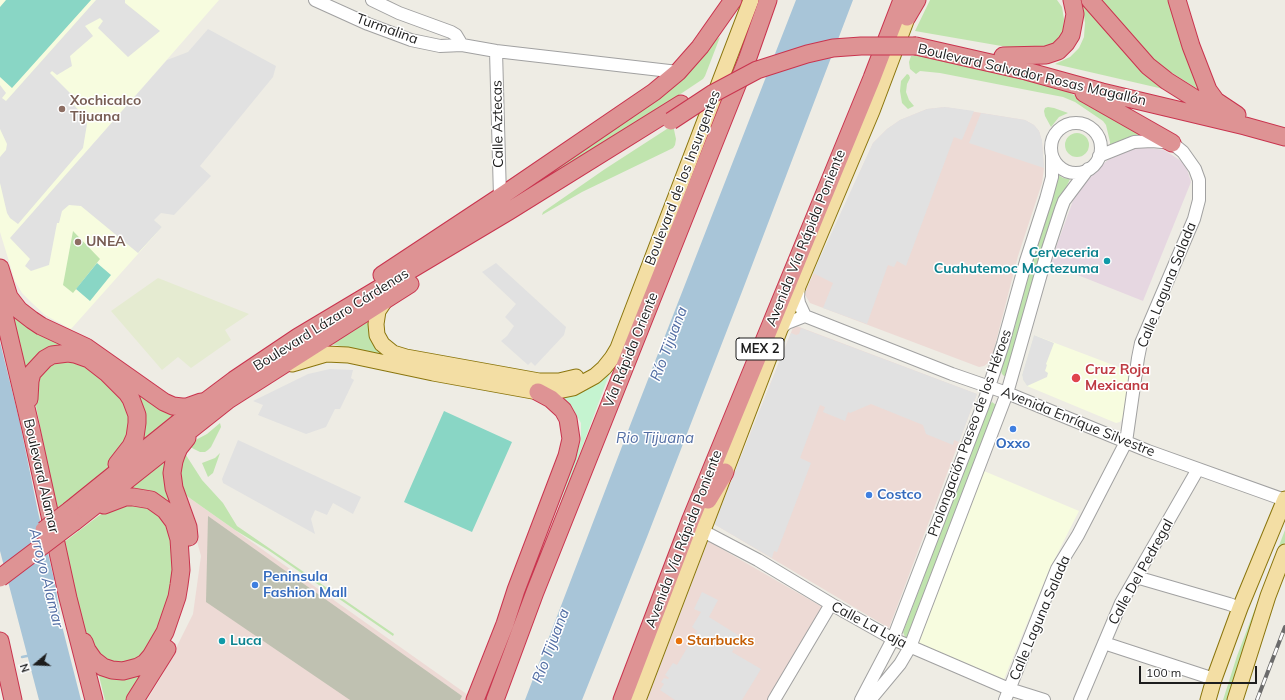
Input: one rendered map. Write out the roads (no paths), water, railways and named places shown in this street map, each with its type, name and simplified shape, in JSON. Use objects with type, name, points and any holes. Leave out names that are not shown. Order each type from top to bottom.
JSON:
[{"type":"highway","points":[[298,337],[387,271],[500,197],[654,92],[678,72],[704,41],[733,0]]},
{"type":"highway","name":"Vía Rápida Oriente","points":[[495,700],[561,527],[747,60],[768,0]]},
{"type":"highway","name":"Avenida Vía Rápida Poniente","points":[[622,700],[691,519],[872,78],[902,0]]},
{"type":"highway","points":[[907,17],[915,0]]},
{"type":"highway","points":[[1003,56],[1046,55],[1058,51],[1066,44],[1071,35],[1075,14],[1072,0]]},
{"type":"highway","points":[[1090,0],[1148,66],[1167,81],[1210,108]]},
{"type":"highway","points":[[1177,0],[1191,46],[1208,90],[1216,101],[1237,115]]},
{"type":"highway","name":"Boulevard Salvador Rosas Magallón","points":[[681,104],[729,73],[783,51],[833,40],[881,36],[1003,56],[1285,127]]},
{"type":"highway","name":"Boulevard Salvador Rosas Magallón","points":[[671,121],[712,94],[757,70],[807,54],[833,48],[918,42],[1063,80],[1102,92],[1244,126],[1285,138]]},
{"type":"highway","points":[[1063,80],[1172,143]]},
{"type":"highway","name":"Boulevard Lázaro Cárdenas","points":[[0,578],[228,392],[298,337],[509,211],[681,104]]},
{"type":"highway","name":"Boulevard Lázaro Cárdenas","points":[[0,563],[76,516],[88,496],[194,410],[273,370],[671,121]]},
{"type":"highway","points":[[0,268],[6,292],[26,315],[41,326],[86,347],[164,402],[173,406],[188,407],[228,392]]},
{"type":"highway","name":"Boulevard Alamar","points":[[1,299],[68,598],[93,696]]},
{"type":"highway","points":[[31,429],[29,404],[32,373],[40,364],[52,355],[68,353],[89,359],[107,373],[127,393],[137,415],[135,436],[123,457],[88,496]]},
{"type":"highway","points":[[134,700],[160,662],[178,629],[188,590],[190,543],[188,527],[174,488],[172,473],[174,461],[179,448],[228,392]]},
{"type":"highway","points":[[475,700],[568,456],[571,439],[568,419],[563,410],[551,399],[538,392]]},
{"type":"highway","points":[[668,581],[705,507],[725,472]]},
{"type":"highway","points":[[68,598],[87,650],[94,660],[103,667],[123,671],[138,667],[145,663],[151,656],[165,632],[177,597],[181,570],[179,539],[174,522],[165,510],[150,500],[134,496],[125,497],[113,500],[76,516]]},
{"type":"highway","points":[[505,624],[561,527]]},
{"type":"highway","points":[[2,648],[13,700]]},
{"type":"highway","points":[[0,699],[3,677],[2,648]]},
{"type":"highway","points":[[8,679],[9,700]]},
{"type":"main road","name":"Boulevard de los Insurgentes","points":[[273,370],[317,356],[348,354],[375,360],[538,381],[572,379],[583,374],[596,362],[611,342],[743,0]]},
{"type":"main road","name":"Boulevard de los Insurgentes","points":[[386,299],[378,311],[376,324],[377,335],[382,344],[393,353],[406,356],[436,368],[538,392],[565,390],[588,381],[604,368],[618,348],[751,0]]},
{"type":"main road","name":"Avenida Vía Rápida Poniente","points":[[638,700],[780,329],[872,111],[907,17]]},
{"type":"main road","points":[[1208,700],[1214,679],[1240,608],[1285,500]]},
{"type":"main road","points":[[1235,700],[1268,596],[1285,552]]},
{"type":"street","name":"Turmalina","points":[[315,0],[368,24],[411,40],[440,46],[462,45],[496,51],[678,72]]},
{"type":"street","points":[[372,0],[399,13],[451,32],[456,35],[462,45]]},
{"type":"street","name":"Calle Aztecas","points":[[496,51],[500,197]]},
{"type":"street","points":[[1080,123],[1088,126],[1098,135],[1101,149],[1099,156],[1097,161],[1088,169],[1074,172],[1067,171],[1056,162],[1052,156],[1051,144],[1058,130],[1065,125],[1080,123]]},
{"type":"street","points":[[1099,156],[1134,142],[1152,141],[1172,143]]},
{"type":"street","name":"Calle Laguna Salada","points":[[1007,694],[1057,570],[1078,535],[1126,442],[1141,343],[1194,219],[1199,200],[1199,180],[1195,169],[1184,152],[1172,143]]},
{"type":"street","name":"Prolongación Paseo de los Héroes","points":[[860,700],[893,639],[989,387],[1004,344],[1026,261],[1052,177],[1052,156]]},
{"type":"street","name":"Prolongación Paseo de los Héroes","points":[[870,700],[900,664],[910,647],[1007,393],[1057,220],[1064,201],[1088,169]]},
{"type":"street","points":[[780,329],[787,323],[805,316],[799,303],[799,284]]},
{"type":"street","name":"Avenida Enríque Silvestre","points":[[805,316],[952,374],[1007,393],[1126,442],[1285,500]]},
{"type":"street","name":"Calle Del Pedregal","points":[[1080,700],[1115,617],[1136,577],[1198,469]]},
{"type":"street","name":"Calle La Laja","points":[[703,531],[758,560],[893,639],[1007,694],[1044,700]]},
{"type":"street","points":[[1136,577],[1240,608]]},
{"type":"street","points":[[774,700],[831,604]]},
{"type":"street","points":[[1104,643],[1214,679]]},
{"type":"water","name":"Rio Tijuana","points":[[796,0],[853,0],[647,537],[582,700],[525,700],[631,423]]},
{"type":"water","name":"Arroyo Alamar","points":[[0,342],[20,423],[38,512],[55,583],[61,622],[81,700],[39,700],[0,551]]},
{"type":"waterway","points":[[22,657],[32,655]]},
{"type":"railway","points":[[1257,700],[1285,627]]},
{"type":"place","name":"Xochicalco Tijuana","points":[[62,109]]},
{"type":"place","name":"UNEA","points":[[78,242]]},
{"type":"place","name":"Cerveceria Cuahutemoc Moctezuma","points":[[1107,261]]},
{"type":"place","name":"Cruz Roja Mexicana","points":[[1076,378]]},
{"type":"place","name":"Oxxo","points":[[1013,429]]},
{"type":"place","name":"Costco","points":[[869,495]]},
{"type":"place","name":"Peninsula Fashion Mall","points":[[255,585]]},
{"type":"place","name":"Luca","points":[[222,641]]},
{"type":"place","name":"Starbucks","points":[[679,641]]},
{"type":"water label","name":"Río Tijuana","points":[[669,344]]},
{"type":"water label","name":"Río Tijuana","points":[[551,646]]}]
